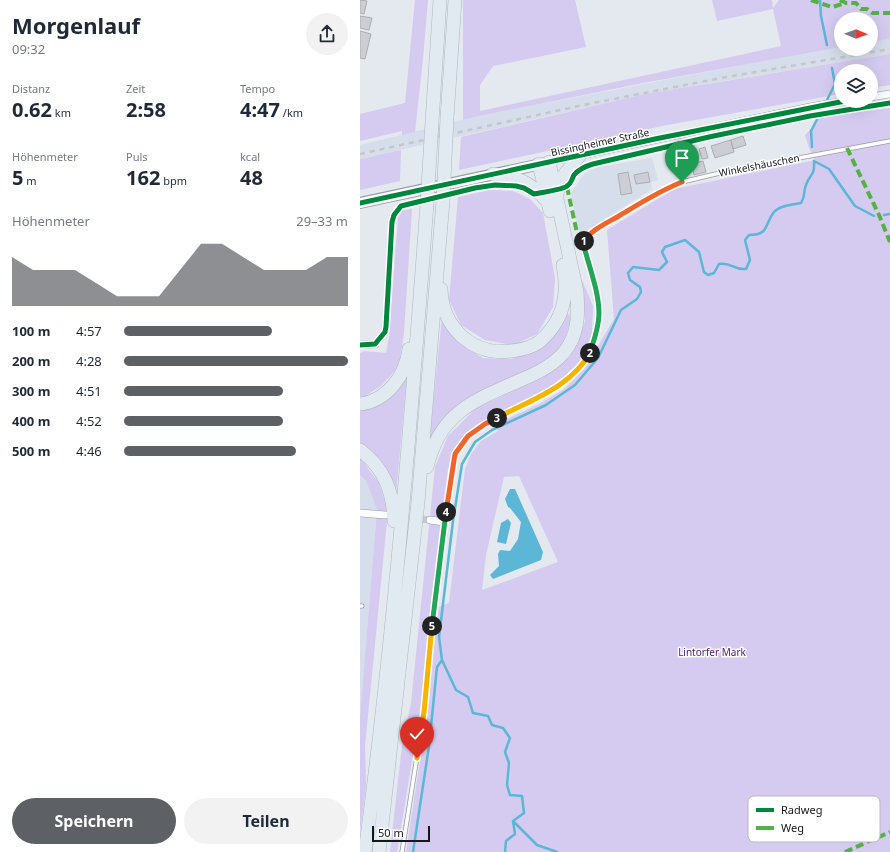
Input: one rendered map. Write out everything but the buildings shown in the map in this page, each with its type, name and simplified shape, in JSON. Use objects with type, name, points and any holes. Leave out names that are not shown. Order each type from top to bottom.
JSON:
[{"type":"highway","points":[[365,852],[377,764],[396,577],[420,306],[440,0]]},
{"type":"highway","points":[[379,852],[418,502],[443,201],[455,0]]},
{"type":"highway","points":[[552,200],[564,175],[580,155]]},
{"type":"highway","points":[[443,201],[446,224],[441,301],[448,319],[457,332],[484,350],[500,353],[519,350],[539,342],[554,326],[563,308],[566,287],[564,267],[544,163]]},
{"type":"highway","points":[[418,502],[430,454],[450,420],[462,409],[478,399],[539,373],[556,360],[569,346],[576,329],[578,311],[577,292],[552,200],[526,182],[493,174]]},
{"type":"highway","points":[[360,404],[383,394],[402,375],[408,360],[413,315],[420,306]]},
{"type":"highway","points":[[360,450],[371,459],[384,478],[391,493],[394,507],[394,522],[390,568],[396,577]]},
{"type":"street","points":[[878,96],[890,94]]},
{"type":"street","name":"Bissingheimer Straße","points":[[360,203],[580,155],[834,103]]},
{"type":"street","points":[[360,345],[376,344]]},
{"type":"street","points":[[360,513],[385,515]]},
{"type":"street","points":[[430,520],[444,522]]},
{"type":"lane","name":"Winkelshäuschen","points":[[402,852],[424,712],[431,633],[444,522],[455,454],[468,436],[485,424],[551,392],[578,369],[589,354],[596,334],[599,313],[597,296],[584,246],[584,241],[587,236],[665,188],[682,182],[813,154],[890,141]]},
{"type":"shaded area","points":[[890,39],[890,54],[878,56],[878,41]]},
{"type":"shaded area","points":[[834,48],[834,56],[878,56],[723,81],[571,111],[360,159],[360,145],[479,116]]},
{"type":"shaded area","points":[[652,158],[658,180],[651,182],[652,189],[583,233],[578,230],[571,193],[585,173],[599,167]]},
{"type":"shaded area","points":[[360,475],[366,481],[377,508],[360,717]]},
{"type":"green space","points":[[415,0],[428,0],[415,132],[402,135],[402,131],[360,141],[360,114],[405,103]]},
{"type":"green space","points":[[463,0],[575,0],[586,47],[493,66],[480,85],[480,111],[781,46],[773,9],[717,21],[712,0],[772,0],[773,8],[779,0],[890,0],[890,39],[878,41],[878,12],[834,12],[834,48],[643,83],[463,120]]},
{"type":"green space","points":[[890,54],[890,85],[878,87],[878,64],[834,64],[834,95],[667,125],[459,170],[461,137],[646,94]]},
{"type":"green space","name":"Lintorfer Mark","points":[[890,108],[890,852],[406,852],[427,715],[434,639],[439,607],[449,603],[465,469],[471,454],[481,441],[498,431],[496,424],[539,404],[563,390],[585,368],[614,319],[607,230],[674,189],[815,160],[805,135],[815,125],[819,117]],"holes":[[[519,476],[558,562],[482,590],[486,555],[504,477]]]},
{"type":"green space","points":[[401,150],[400,181],[360,190],[360,159]]},
{"type":"green space","points":[[490,190],[513,191],[530,199],[543,213],[555,278],[553,307],[537,334],[513,345],[485,340],[461,325],[449,300],[458,197]]},
{"type":"green space","points":[[412,209],[404,333],[399,366],[381,386],[365,396],[360,397],[360,353],[364,351],[386,353],[389,338],[398,218],[402,211]]},
{"type":"green space","points":[[582,280],[593,306],[592,335],[578,364],[550,388],[477,425],[457,444],[448,469],[419,718],[397,852],[390,852],[402,746],[411,703],[435,467],[448,436],[475,409],[544,376],[570,357],[585,322]]},
{"type":"green space","points":[[568,313],[571,319],[564,342],[552,358],[533,370],[476,396],[429,443],[442,317],[451,335],[471,351],[483,358],[511,359],[536,350],[555,335]]},
{"type":"green space","points":[[407,375],[396,494],[360,445],[360,409]]},
{"type":"green space","points":[[360,458],[379,483],[388,511],[365,746],[366,786],[360,833],[360,717],[377,509],[366,481],[360,475]]},
{"type":"water","points":[[510,489],[515,489],[543,552],[541,560],[493,579],[490,575],[499,566],[498,554],[500,550],[510,551],[518,539],[521,522],[508,507],[505,499]]},
{"type":"water","points":[[508,519],[511,523],[506,544],[497,542],[501,523]]},
{"type":"waterway","points":[[820,0],[821,16],[827,45]]},
{"type":"waterway","points":[[826,102],[835,84],[832,68]]},
{"type":"waterway","points":[[812,147],[811,131],[824,106]]},
{"type":"waterway","points":[[814,161],[829,169],[855,206],[874,216]]},
{"type":"waterway","points":[[505,852],[506,841],[515,834],[513,821],[524,813],[522,796],[510,795],[507,785],[509,763],[505,752],[510,738],[503,728],[492,725],[488,716],[473,713],[468,697],[456,690],[442,660],[439,637],[453,521],[462,464],[475,442],[492,430],[546,405],[575,385],[598,358],[621,310],[637,299],[641,292],[640,287],[630,280],[628,273],[633,267],[659,270],[667,262],[662,252],[665,247],[685,240],[699,252],[704,272],[708,275],[714,273],[719,264],[727,264],[746,269],[750,260],[745,240],[749,235],[756,235],[764,231],[771,216],[777,210],[801,203],[806,185],[813,172],[814,161]]},
{"type":"waterway","points":[[884,215],[890,214]]},
{"type":"waterway","points":[[413,852],[429,746],[437,667],[442,660]]},
{"type":"waterway","points":[[514,822],[537,845],[557,852]]},
{"type":"tunnel","points":[[399,517],[430,520]]},
{"type":"railway","points":[[360,154],[583,105],[721,78],[890,49]]},
{"type":"marked path","points":[[811,0],[832,7],[846,3]]},
{"type":"marked path","points":[[840,0],[846,3],[856,3],[861,9],[867,9],[872,13],[890,13]]},
{"type":"marked path","points":[[847,148],[879,215],[890,242]]},
{"type":"marked path","points":[[567,187],[577,233],[584,241]]},
{"type":"marked path","points":[[880,836],[890,832]]},
{"type":"marked path","points":[[845,852],[868,842]]},
{"type":"cycle path","points":[[360,203],[655,139],[834,103]]},
{"type":"cycle path","points":[[360,345],[375,344],[385,332],[392,222],[394,215],[401,206],[475,188],[495,185],[516,186],[524,188],[534,194],[552,191],[565,187],[570,183],[578,171],[593,164],[709,137],[810,116],[890,103]]},
{"type":"route","points":[[417,758],[424,712],[431,633],[444,522],[455,454],[468,436],[485,424],[551,392],[578,369],[589,354],[596,334],[599,313],[597,296],[584,241],[587,236],[599,228],[665,188],[682,182]]}]
